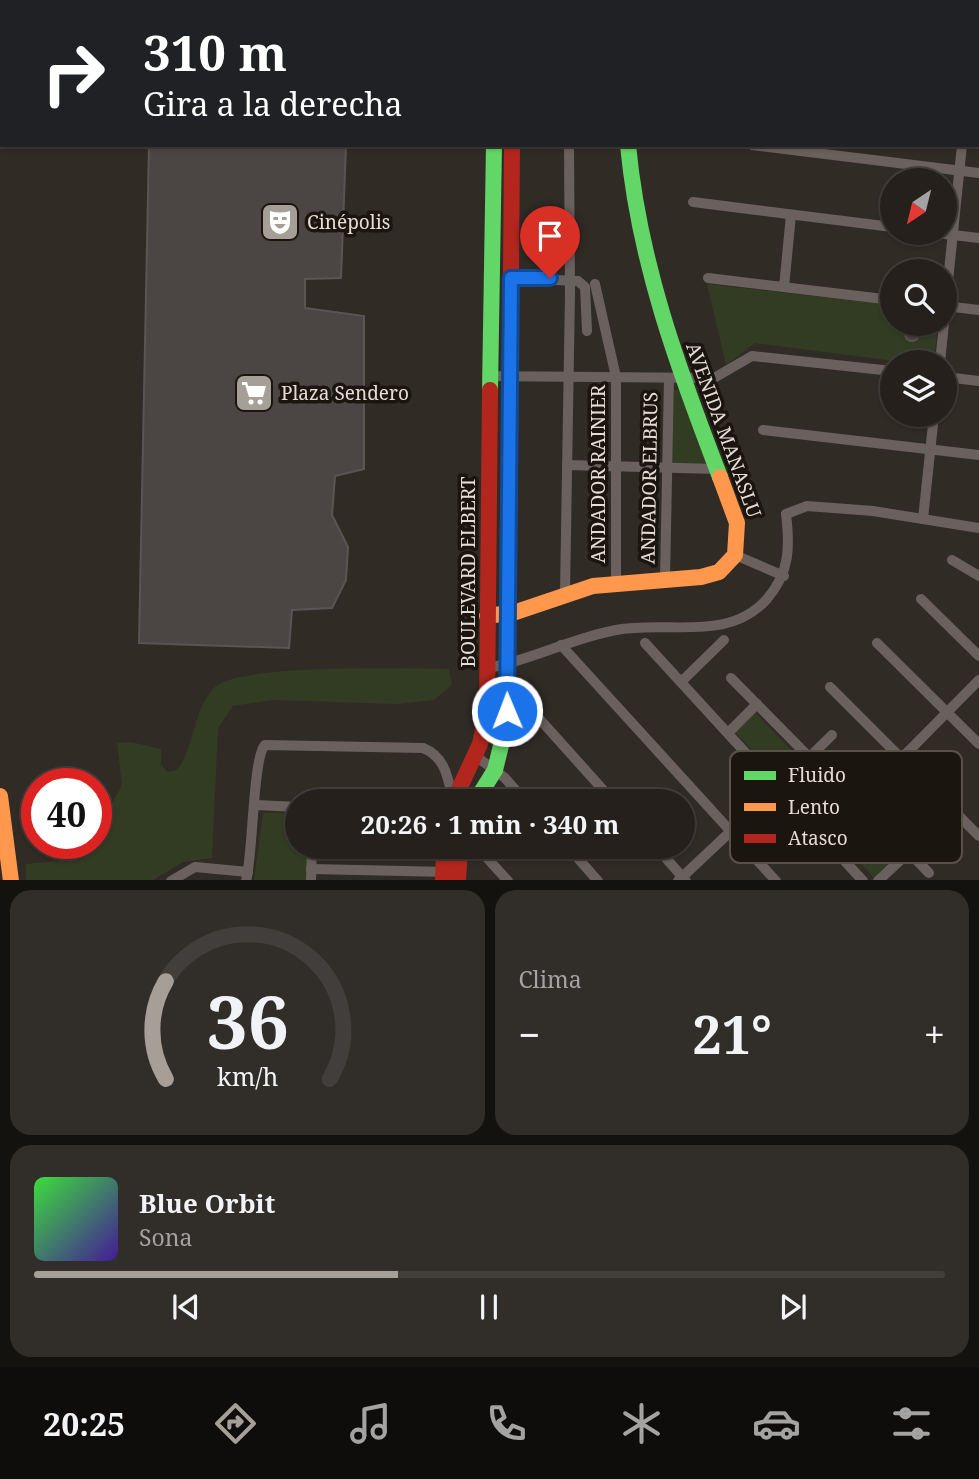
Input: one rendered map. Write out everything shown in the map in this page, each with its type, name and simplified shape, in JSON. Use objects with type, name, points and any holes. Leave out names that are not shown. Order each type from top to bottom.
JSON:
[{"type":"street","name":"BOULEVARD ELBERT","points":[[460,789],[477,757],[486,724],[489,676],[486,616],[494,147]]},
{"type":"street","name":"BOULEVARD ELBERT","points":[[483,789],[495,770],[506,732],[512,147]]},
{"type":"street","points":[[565,593],[570,278],[569,147]]},
{"type":"street","name":"AVENIDA MANASLU","points":[[628,147],[634,211],[646,271],[676,378],[717,469],[737,523],[735,555]]},
{"type":"street","points":[[957,198],[962,147]]},
{"type":"street","points":[[789,148],[979,173]]},
{"type":"street","points":[[693,202],[880,226]]},
{"type":"street","points":[[784,287],[791,215]]},
{"type":"street","points":[[957,235],[979,238]]},
{"type":"street","points":[[511,278],[570,278],[585,287],[587,331]]},
{"type":"street","points":[[708,278],[880,299]]},
{"type":"street","name":"ANDADOR RAINIER","points":[[595,285],[616,377],[616,582]]},
{"type":"street","points":[[957,309],[979,310]]},
{"type":"street","points":[[491,376],[721,377],[740,361],[752,356],[880,370]]},
{"type":"street","name":"ANDADOR ELBRUS","points":[[665,579],[667,468],[676,378]]},
{"type":"street","points":[[957,378],[979,381]]},
{"type":"street","points":[[923,519],[933,427]]},
{"type":"street","points":[[763,430],[979,455]]},
{"type":"street","points":[[567,465],[717,469]]},
{"type":"street","points":[[602,789],[527,705],[489,676],[506,665],[561,645],[630,628],[735,623],[758,608],[784,576],[789,543],[786,514],[807,506],[979,528]]},
{"type":"street","points":[[486,616],[507,614],[565,593],[616,582],[719,572],[735,555],[784,576]]},
{"type":"street","points":[[952,560],[979,576]]},
{"type":"street","points":[[921,599],[979,656]]},
{"type":"street","points":[[681,682],[724,640]]},
{"type":"street","points":[[645,643],[744,751]]},
{"type":"street","points":[[877,643],[979,744]]},
{"type":"street","points":[[561,645],[730,832],[682,879],[666,859]]},
{"type":"street","points":[[731,678],[803,751]]},
{"type":"street","points":[[909,751],[979,680]]},
{"type":"street","points":[[830,687],[893,751]]},
{"type":"street","points":[[728,733],[757,704]]},
{"type":"street","points":[[815,751],[832,735]]},
{"type":"street","points":[[172,880],[195,867],[247,876],[256,805],[258,755],[265,745],[423,748],[435,754],[444,765],[450,789]]},
{"type":"street","points":[[477,757],[495,770],[513,789]]},
{"type":"street","points":[[0,796],[10,880]]},
{"type":"street","points":[[256,805],[285,806]]},
{"type":"street","points":[[962,819],[979,836]]},
{"type":"street","points":[[311,875],[451,876],[456,859]]},
{"type":"street","points":[[488,859],[508,880]]},
{"type":"street","points":[[579,859],[598,880]]},
{"type":"street","points":[[760,863],[776,880]]},
{"type":"street","points":[[847,863],[863,880]]},
{"type":"street","points":[[878,880],[897,863]]},
{"type":"street","points":[[919,863],[929,873]]},
{"type":"green space","points":[[707,284],[880,304],[880,336],[937,336],[935,350],[880,350],[880,359],[755,343],[726,365]]},
{"type":"green space","points":[[674,390],[684,391],[712,469],[672,468]]},
{"type":"green space","points":[[363,668],[449,669],[452,685],[434,700],[398,704],[273,700],[233,706],[218,728],[212,858],[183,862],[153,880],[26,880],[26,864],[112,859],[112,803],[122,785],[117,743],[131,742],[161,749],[161,764],[167,772],[177,770],[188,750],[202,707],[214,688],[229,680],[255,674]]},
{"type":"green space","points":[[753,710],[792,751],[753,751],[733,730]]},
{"type":"green space","points":[[263,813],[285,813],[285,859],[309,859],[308,880],[254,880]]},
{"type":"green space","points":[[860,863],[890,863],[874,878]]},
{"type":"building","name":"Plaza Sendero","points":[[149,147],[346,147],[341,278],[305,279],[305,308],[364,316],[364,469],[335,476],[332,515],[348,547],[346,580],[332,608],[292,610],[289,648],[139,643]]},
{"type":"building","points":[[906,336],[918,336],[912,341]]},
{"type":"traffic: fast","points":[[490,390],[494,147]]},
{"type":"traffic: fast","points":[[628,147],[641,231],[662,314],[720,477]]},
{"type":"traffic: fast","points":[[483,789],[495,770],[507,721],[510,395]]},
{"type":"traffic: slow","points":[[487,616],[516,612],[593,586],[701,577],[719,572],[735,555],[737,523],[720,477]]},
{"type":"traffic: slow","points":[[0,796],[11,880]]},
{"type":"traffic: jam","points":[[510,395],[512,147]]},
{"type":"traffic: jam","points":[[459,789],[480,744],[487,710],[490,390]]},
{"type":"traffic: jam","points":[[443,880],[444,859]]},
{"type":"traffic: jam","points":[[458,880],[459,859]]},
{"type":"place","name":"Cinépolis","points":[[280,222]]},
{"type":"place","name":"Plaza Sendero","points":[[254,393]]},
{"type":"route","points":[[507,711],[511,278],[550,278]]}]
